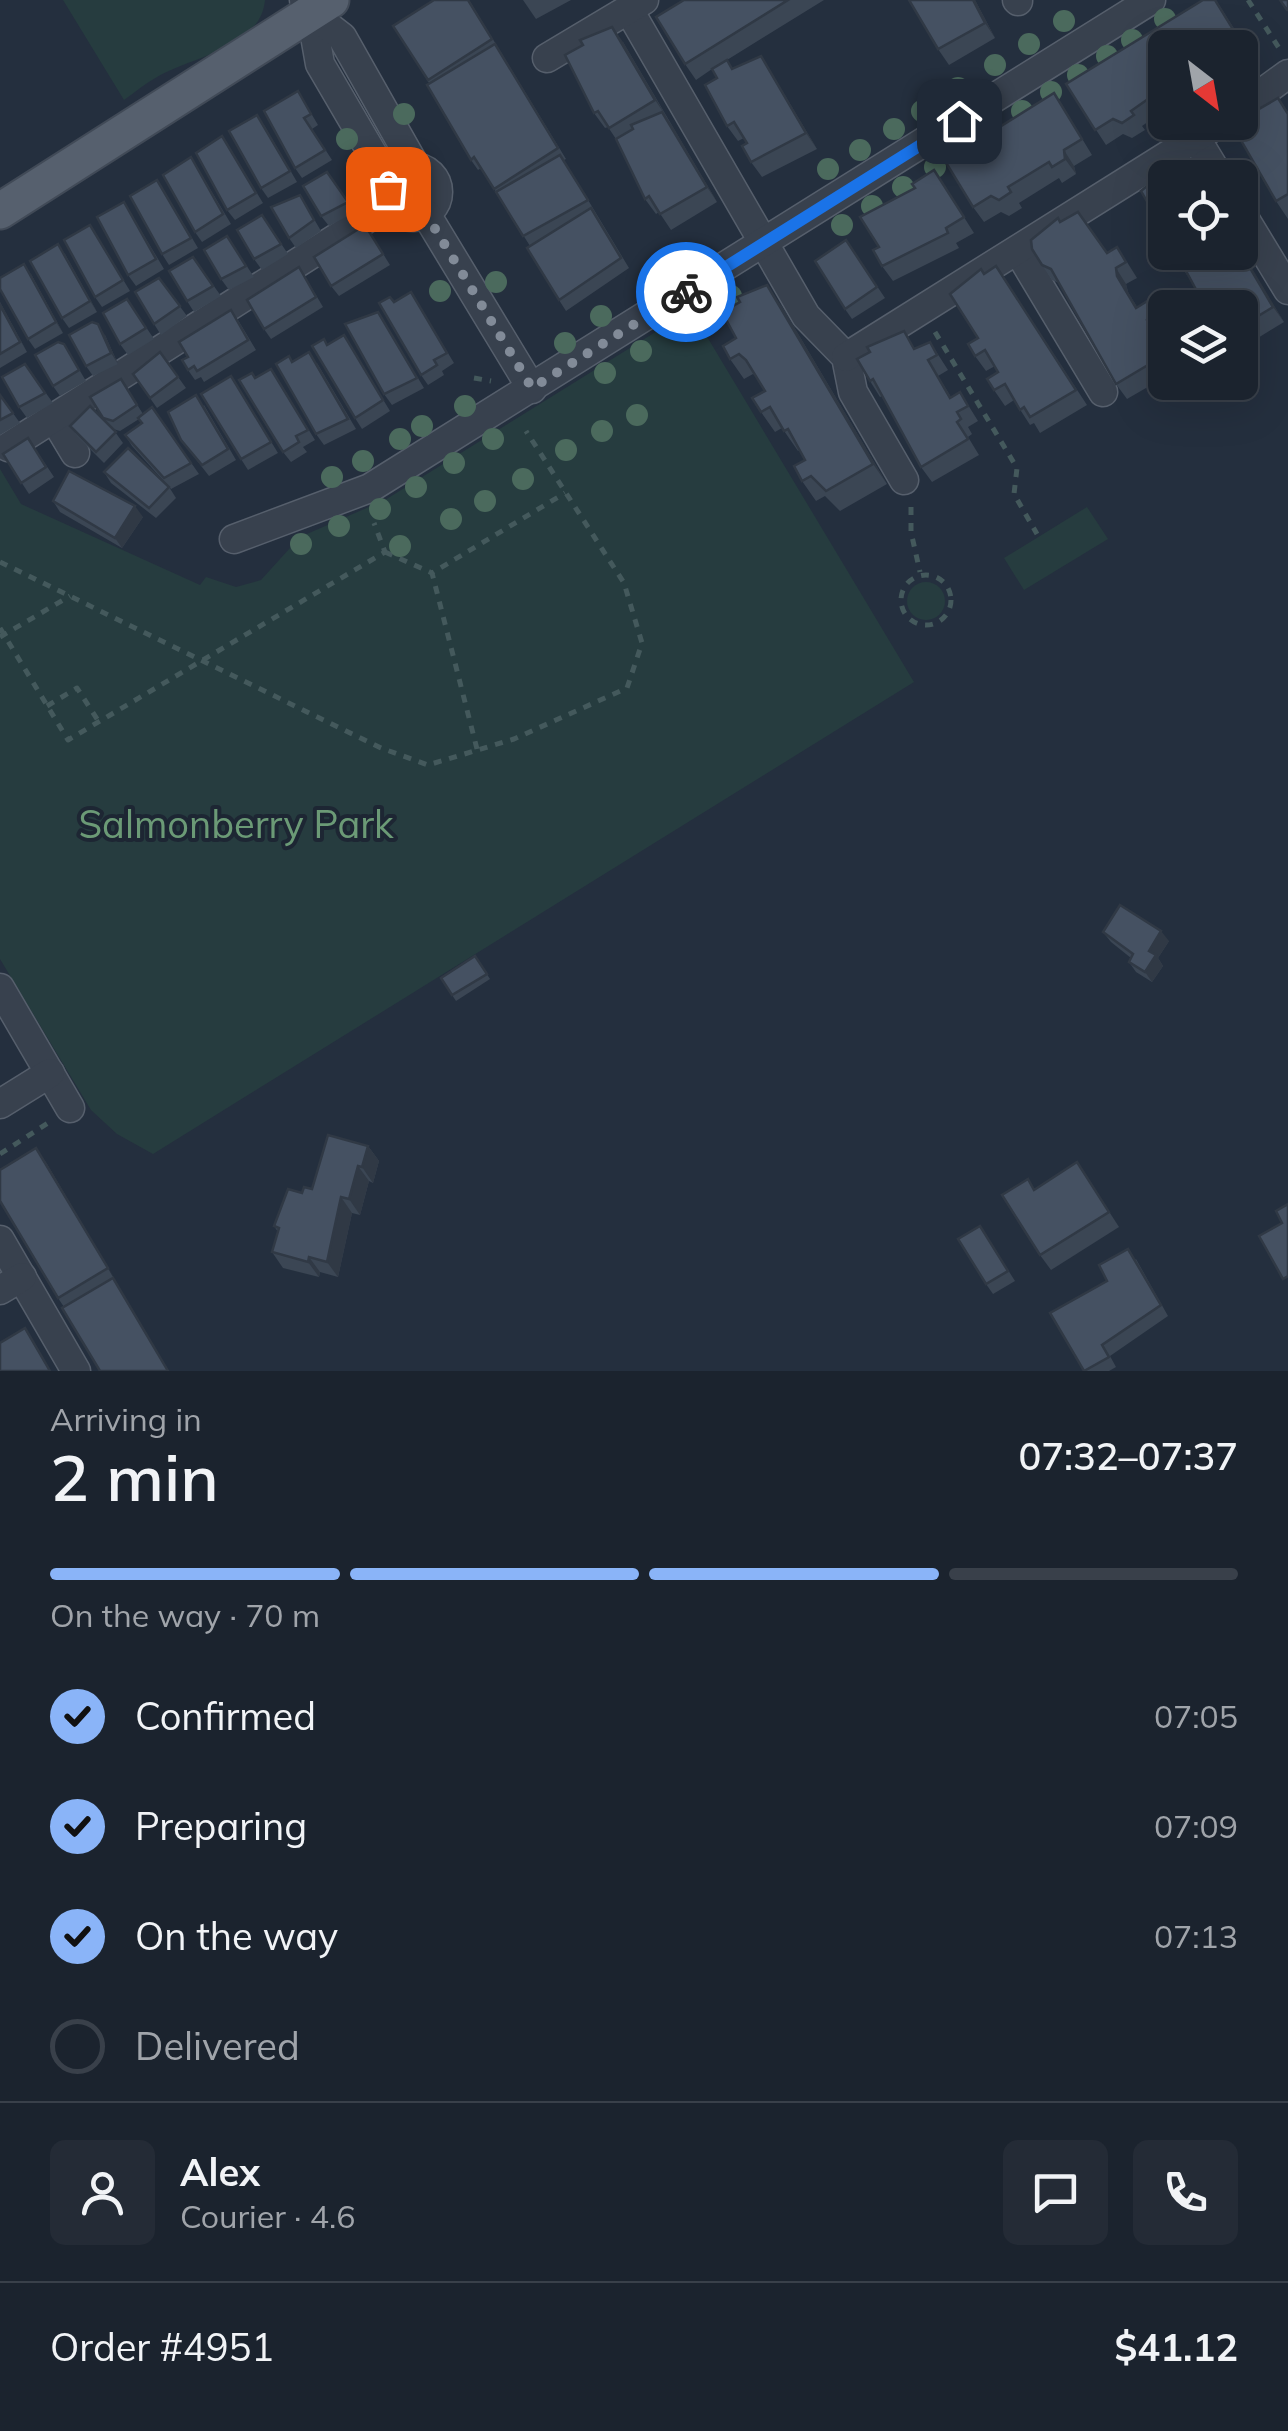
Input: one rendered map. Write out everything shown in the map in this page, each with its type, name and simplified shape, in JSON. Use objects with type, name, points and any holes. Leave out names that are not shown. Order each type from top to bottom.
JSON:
[{"type":"main road","points":[[0,210],[315,4]]},
{"type":"street","points":[[234,539],[370,488],[1151,0]]},
{"type":"street","points":[[315,4],[342,37],[415,166]]},
{"type":"street","points":[[8,447],[390,193],[400,170],[415,166],[430,172],[438,186],[436,202],[426,214],[406,216],[390,193],[320,64],[315,4]]},
{"type":"street","points":[[547,58],[637,5],[806,316],[846,357],[853,392],[904,480]]},
{"type":"street","points":[[1258,96],[1288,74]]},
{"type":"street","points":[[846,357],[1197,140],[1209,160]]},
{"type":"street","points":[[426,214],[532,388]]},
{"type":"street","points":[[1258,241],[1288,290]]},
{"type":"street","points":[[1020,252],[1104,392]]},
{"type":"street","points":[[54,418],[76,453]]},
{"type":"street","points":[[0,988],[70,1108]]},
{"type":"street","points":[[0,1104],[50,1073]]},
{"type":"street","points":[[0,1240],[11,1284],[76,1371]]},
{"type":"path","points":[[1248,0],[1288,61]]},
{"type":"path","points":[[922,309],[1017,468],[1014,494],[1038,534]]},
{"type":"path","points":[[0,562],[381,748],[428,764],[514,739],[627,688],[642,643],[624,582],[526,431]]},
{"type":"path","points":[[904,480],[920,572]]},
{"type":"path","points":[[432,573],[566,492]]},
{"type":"path","points":[[374,522],[386,552],[432,573]]},
{"type":"path","points":[[70,596],[1,633],[68,740],[386,552]]},
{"type":"path","points":[[920,572],[933,576],[951,594],[950,610],[941,621],[924,627],[908,616],[902,594],[908,581],[920,572]]},
{"type":"path","points":[[432,573],[477,750]]},
{"type":"path","points":[[47,706],[77,688],[98,722]]},
{"type":"path","points":[[0,1154],[70,1108]]},
{"type":"green space","points":[[63,0],[265,0],[261,16],[238,40],[157,77],[124,100]]},
{"type":"green space","name":"Salmonberry Park","points":[[691,310],[914,682],[153,1154],[117,1134],[91,1110],[0,959],[0,469],[21,504],[200,585],[206,577],[236,587],[261,580],[300,537],[385,500]]},
{"type":"green space","points":[[1087,507],[1108,539],[1024,590],[1004,558]]},
{"type":"green space","points":[[926,582],[939,588],[945,601],[939,614],[926,620],[913,614],[907,601],[913,588]]},
{"type":"building","points":[[434,0],[468,0],[492,39],[428,80],[393,26]]},
{"type":"building","points":[[684,0],[788,0],[685,64],[656,17]]},
{"type":"building","points":[[909,0],[973,0],[985,23],[938,49]]},
{"type":"building","points":[[1203,0],[1215,0],[1233,30],[1154,30]]},
{"type":"building","points":[[612,27],[655,100],[609,128],[598,111],[594,113],[565,55],[583,45],[580,40]]},
{"type":"building","points":[[1148,34],[1148,99],[1122,123],[1113,119],[1095,130],[1066,84]]},
{"type":"building","points":[[495,44],[558,148],[494,189],[474,157],[471,160],[427,85]]},
{"type":"building","points":[[761,56],[806,133],[751,162],[742,146],[747,143],[734,122],[727,126],[705,85],[717,78],[712,69],[727,60],[732,69]]},
{"type":"building","points":[[298,91],[311,114],[304,118],[325,150],[295,168],[264,111]]},
{"type":"building","points":[[1054,93],[1082,139],[1064,150],[1065,159],[1052,167],[1049,162],[1008,187],[1011,192],[999,200],[991,196],[973,207],[945,161]]},
{"type":"building","points":[[1278,98],[1288,114],[1288,194],[1276,201],[1258,170],[1258,160],[1252,160],[1241,140],[1258,140],[1258,110]]},
{"type":"building","points":[[662,112],[707,187],[660,214],[649,196],[645,199],[616,139],[633,129],[631,125]]},
{"type":"building","points":[[257,115],[290,171],[261,188],[229,131]]},
{"type":"building","points":[[222,136],[256,193],[227,210],[196,153]]},
{"type":"building","points":[[560,155],[588,200],[523,236],[496,192]]},
{"type":"building","points":[[191,157],[223,214],[195,232],[163,175]]},
{"type":"building","points":[[934,170],[964,217],[946,228],[948,233],[882,266],[873,250],[879,247],[860,217],[915,188],[912,184]]},
{"type":"building","points":[[327,172],[348,202],[321,216],[303,186]]},
{"type":"building","points":[[157,180],[191,238],[162,254],[130,196]]},
{"type":"building","points":[[1148,185],[1148,203],[1141,191]]},
{"type":"building","points":[[300,195],[314,220],[289,238],[271,207]]},
{"type":"building","points":[[124,202],[156,259],[128,275],[97,217]]},
{"type":"building","points":[[591,208],[621,258],[559,300],[527,248]]},
{"type":"building","points":[[1078,212],[1107,253],[1117,247],[1126,262],[1116,268],[1117,276],[1136,308],[1148,301],[1148,365],[1116,384],[1051,269],[1042,265],[1032,249],[1031,240],[1058,218],[1060,222]]},
{"type":"building","points":[[262,215],[281,244],[254,259],[237,230]]},
{"type":"building","points":[[90,225],[123,280],[95,297],[64,240]]},
{"type":"building","points":[[365,225],[383,254],[331,286],[314,257]]},
{"type":"building","points":[[227,236],[246,266],[221,279],[204,250]]},
{"type":"building","points":[[846,240],[877,287],[845,309],[815,261]]},
{"type":"building","points":[[58,244],[90,301],[62,318],[30,261]]},
{"type":"building","points":[[193,257],[213,286],[187,301],[169,271]]},
{"type":"building","points":[[24,264],[56,322],[28,339],[0,289],[0,278]]},
{"type":"building","points":[[996,266],[1076,390],[1030,417],[1024,407],[1020,410],[1005,384],[994,390],[987,379],[998,372],[985,350],[975,356],[968,344],[978,338],[950,294],[981,269],[984,274]]},
{"type":"building","points":[[299,267],[316,297],[264,329],[247,300]]},
{"type":"building","points":[[1185,270],[1251,270],[1273,307],[1258,316],[1258,290],[1196,290]]},
{"type":"building","points":[[159,278],[180,306],[154,324],[135,292]]},
{"type":"building","points":[[767,285],[873,464],[826,491],[811,476],[802,481],[794,466],[805,460],[788,429],[784,431],[770,407],[761,412],[752,398],[765,391],[746,360],[739,354],[730,359],[723,346],[736,338],[722,312],[740,302],[737,297]]},
{"type":"building","points":[[411,292],[447,353],[434,360],[437,365],[421,375],[379,303],[390,297],[394,302]]},
{"type":"building","points":[[127,299],[146,328],[120,344],[103,313]]},
{"type":"building","points":[[0,305],[20,342],[0,354]]},
{"type":"building","points":[[231,310],[248,340],[197,371],[194,366],[188,370],[182,360],[188,357],[179,342]]},
{"type":"building","points":[[378,312],[417,378],[384,394],[345,324]]},
{"type":"building","points":[[92,322],[98,324],[111,353],[86,366],[69,335]]},
{"type":"building","points":[[904,331],[914,349],[930,342],[937,355],[928,360],[950,398],[960,392],[968,406],[957,412],[961,419],[957,422],[968,439],[921,467],[873,379],[870,381],[857,359],[870,352],[867,347]]},
{"type":"building","points":[[344,335],[383,400],[355,418],[312,346],[324,339],[327,345]]},
{"type":"building","points":[[58,342],[64,344],[79,370],[53,386],[35,355]]},
{"type":"building","points":[[160,352],[178,377],[150,398],[133,374]]},
{"type":"building","points":[[309,352],[348,419],[316,434],[276,364],[289,356],[292,362]]},
{"type":"building","points":[[25,364],[45,393],[19,407],[2,377]]},
{"type":"building","points":[[271,369],[308,430],[296,436],[299,442],[283,452],[239,380],[252,373],[255,378]]},
{"type":"building","points":[[231,376],[271,442],[241,459],[201,394]]},
{"type":"building","points":[[121,379],[137,405],[113,421],[103,418],[90,397]]},
{"type":"building","points":[[0,395],[13,413],[0,420]]},
{"type":"building","points":[[196,395],[228,449],[202,465],[181,440],[168,412]]},
{"type":"building","points":[[90,406],[116,432],[96,452],[70,426]]},
{"type":"building","points":[[152,407],[191,463],[164,478],[125,435],[142,423],[138,418]]},
{"type":"building","points":[[28,438],[46,467],[21,483],[3,454]]},
{"type":"building","points":[[128,448],[169,487],[149,508],[104,472]]},
{"type":"building","points":[[69,471],[135,506],[115,538],[53,501]]},
{"type":"building","points":[[1120,905],[1161,931],[1149,951],[1156,955],[1145,972],[1129,962],[1133,954],[1103,932]]},
{"type":"building","points":[[475,956],[487,974],[452,995],[441,978]]},
{"type":"building","points":[[328,1135],[368,1146],[349,1199],[341,1197],[327,1262],[309,1257],[308,1262],[272,1252],[279,1228],[274,1226],[288,1189],[302,1193],[304,1187],[312,1189]]},
{"type":"building","points":[[36,1148],[108,1268],[58,1298],[0,1201],[0,1170]]},
{"type":"building","points":[[1077,1162],[1109,1212],[1040,1255],[1002,1195],[1028,1179],[1034,1190]]},
{"type":"building","points":[[1288,1204],[1288,1276],[1283,1279],[1259,1236],[1282,1223],[1276,1211]]},
{"type":"building","points":[[980,1226],[1008,1271],[986,1284],[958,1239]]},
{"type":"building","points":[[1128,1249],[1161,1305],[1102,1345],[1109,1357],[1084,1371],[1050,1313],[1107,1281],[1099,1265]]},
{"type":"building","points":[[113,1278],[168,1371],[100,1371],[62,1308]]},
{"type":"building","points":[[25,1328],[50,1371],[0,1371],[0,1343]]},
{"type":"way so far","points":[[388,189],[390,204],[400,214],[413,218],[426,214],[532,388],[686,292]]},
{"type":"route","points":[[686,292],[959,121]]}]
